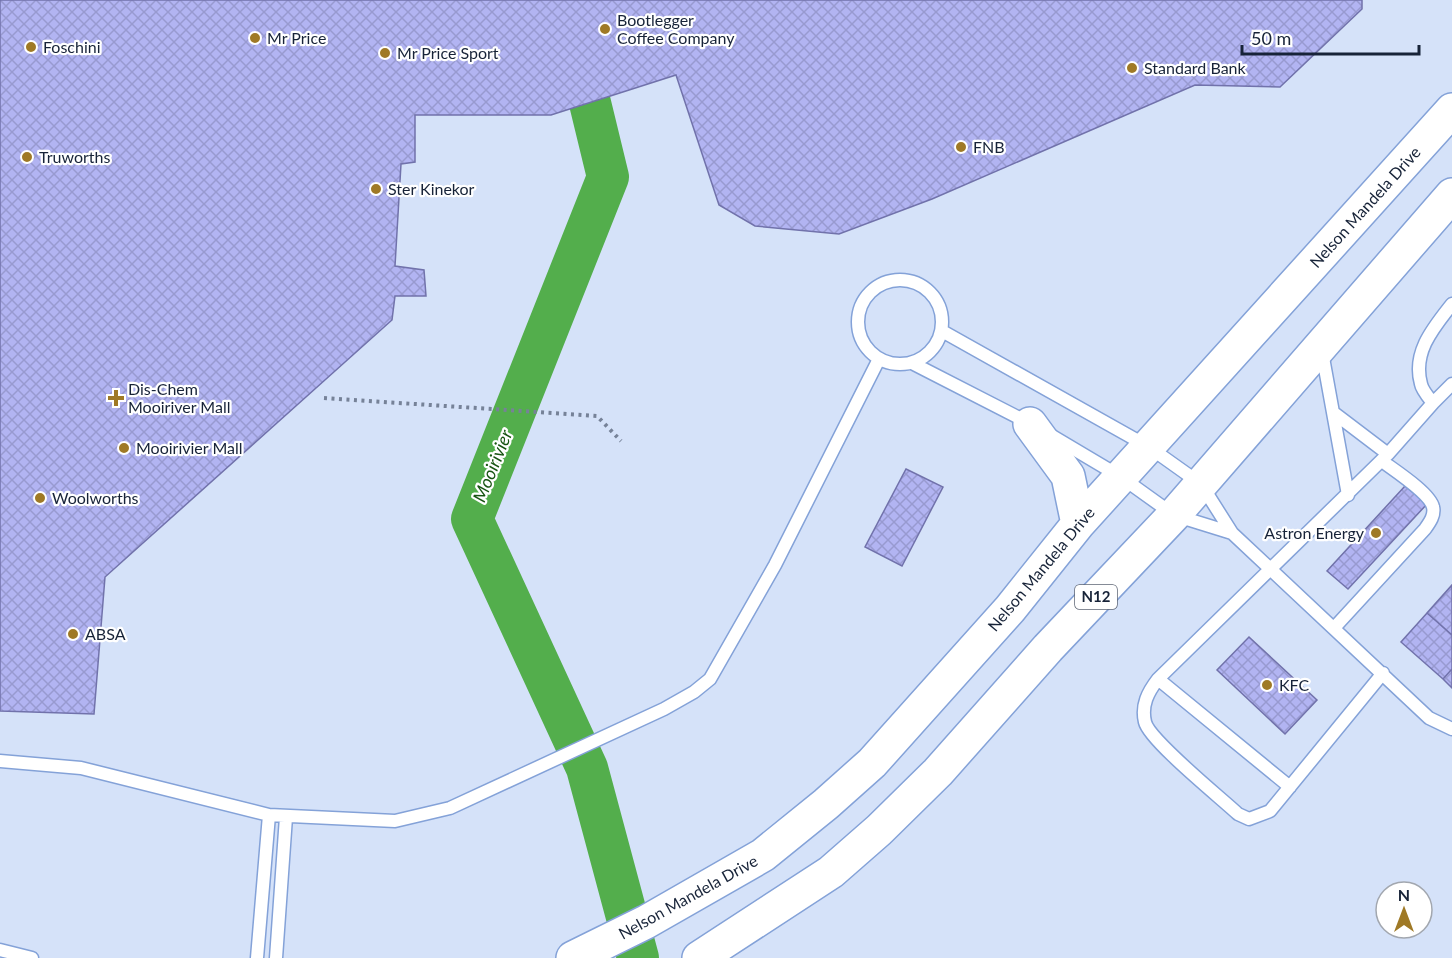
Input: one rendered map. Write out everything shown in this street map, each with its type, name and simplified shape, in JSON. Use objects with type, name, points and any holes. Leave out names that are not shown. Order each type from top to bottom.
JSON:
[{"type":"highway","name":"Nelson Mandela Drive","points":[[573,958],[646,922],[762,855],[826,804],[872,763],[1010,609],[1078,524],[1452,110]]},
{"type":"highway","name":"N12","points":[[700,957],[831,872],[879,830],[938,772],[1048,648],[1174,515],[1452,195]]},
{"type":"highway","points":[[1030,424],[1059,460],[1068,476],[1078,524]]},
{"type":"lane","points":[[912,363],[932,351],[942,331],[943,317],[939,303],[931,292],[905,279],[890,280],[877,286],[866,296],[859,308],[857,323],[860,337],[868,350],[879,359],[890,363],[912,363],[1030,424],[1121,477],[1174,515],[1232,533]]},
{"type":"lane","points":[[1433,403],[1421,385],[1422,351],[1429,333],[1452,304]]},
{"type":"lane","points":[[942,331],[1149,447],[1201,484],[1232,533],[1429,718],[1452,729]]},
{"type":"lane","points":[[1321,345],[1347,495]]},
{"type":"lane","points":[[0,760],[81,768],[269,816],[286,818],[395,821],[450,808],[664,709],[694,692],[710,679],[775,565],[879,359]]},
{"type":"lane","points":[[1383,673],[1270,811],[1261,817],[1249,819],[1238,813],[1157,740],[1145,724],[1143,706],[1149,691],[1158,679],[1385,458],[1452,384]]},
{"type":"lane","points":[[1334,413],[1429,498],[1433,507],[1433,517],[1425,529],[1334,628]]},
{"type":"lane","points":[[1158,679],[1290,787]]},
{"type":"lane","points":[[257,958],[269,816]]},
{"type":"lane","points":[[276,958],[286,818]]},
{"type":"lane","points":[[0,950],[32,958]]},
{"type":"path","points":[[324,398],[597,416],[621,441]]},
{"type":"building","name":"Mooirivier Mall","points":[[0,0],[1362,0],[1362,9],[1280,87],[1195,85],[932,199],[839,234],[755,226],[719,205],[676,75],[551,115],[415,115],[415,162],[401,164],[395,266],[424,270],[426,296],[395,296],[392,320],[105,577],[94,714],[0,711]]},
{"type":"building","points":[[906,469],[943,487],[902,566],[865,547]]},
{"type":"building","points":[[1405,486],[1427,504],[1348,589],[1327,571]]},
{"type":"building","points":[[1452,585],[1452,635],[1427,613]]},
{"type":"building","points":[[1427,613],[1452,635],[1452,669],[1443,679],[1401,642]]},
{"type":"building","name":"KFC","points":[[1249,637],[1317,700],[1285,734],[1217,670]]},
{"type":"building","points":[[1452,669],[1452,688],[1443,679]]},
{"type":"waterway","name":"Mooirivier","points":[[565,0],[608,177],[472,519],[587,768],[638,958]]},
{"type":"place","name":"Bootlegger Coffee Company","points":[[605,29]]},
{"type":"place","name":"Mr Price","points":[[255,38]]},
{"type":"place","name":"Foschini","points":[[31,47]]},
{"type":"place","name":"Mr Price Sport","points":[[385,53]]},
{"type":"place","name":"Standard Bank","points":[[1132,68]]},
{"type":"place","name":"FNB","points":[[961,147]]},
{"type":"place","name":"Truworths","points":[[27,157]]},
{"type":"place","name":"Ster Kinekor","points":[[376,189]]},
{"type":"place","name":"Dis-Chem Mooiriver Mall","points":[[116,398]]},
{"type":"place","name":"Mooirivier Mall","points":[[124,448]]},
{"type":"place","name":"Woolworths","points":[[40,498]]},
{"type":"place","name":"Astron Energy","points":[[1376,533]]},
{"type":"place","name":"ABSA","points":[[73,634]]},
{"type":"place","name":"KFC","points":[[1267,685]]}]
